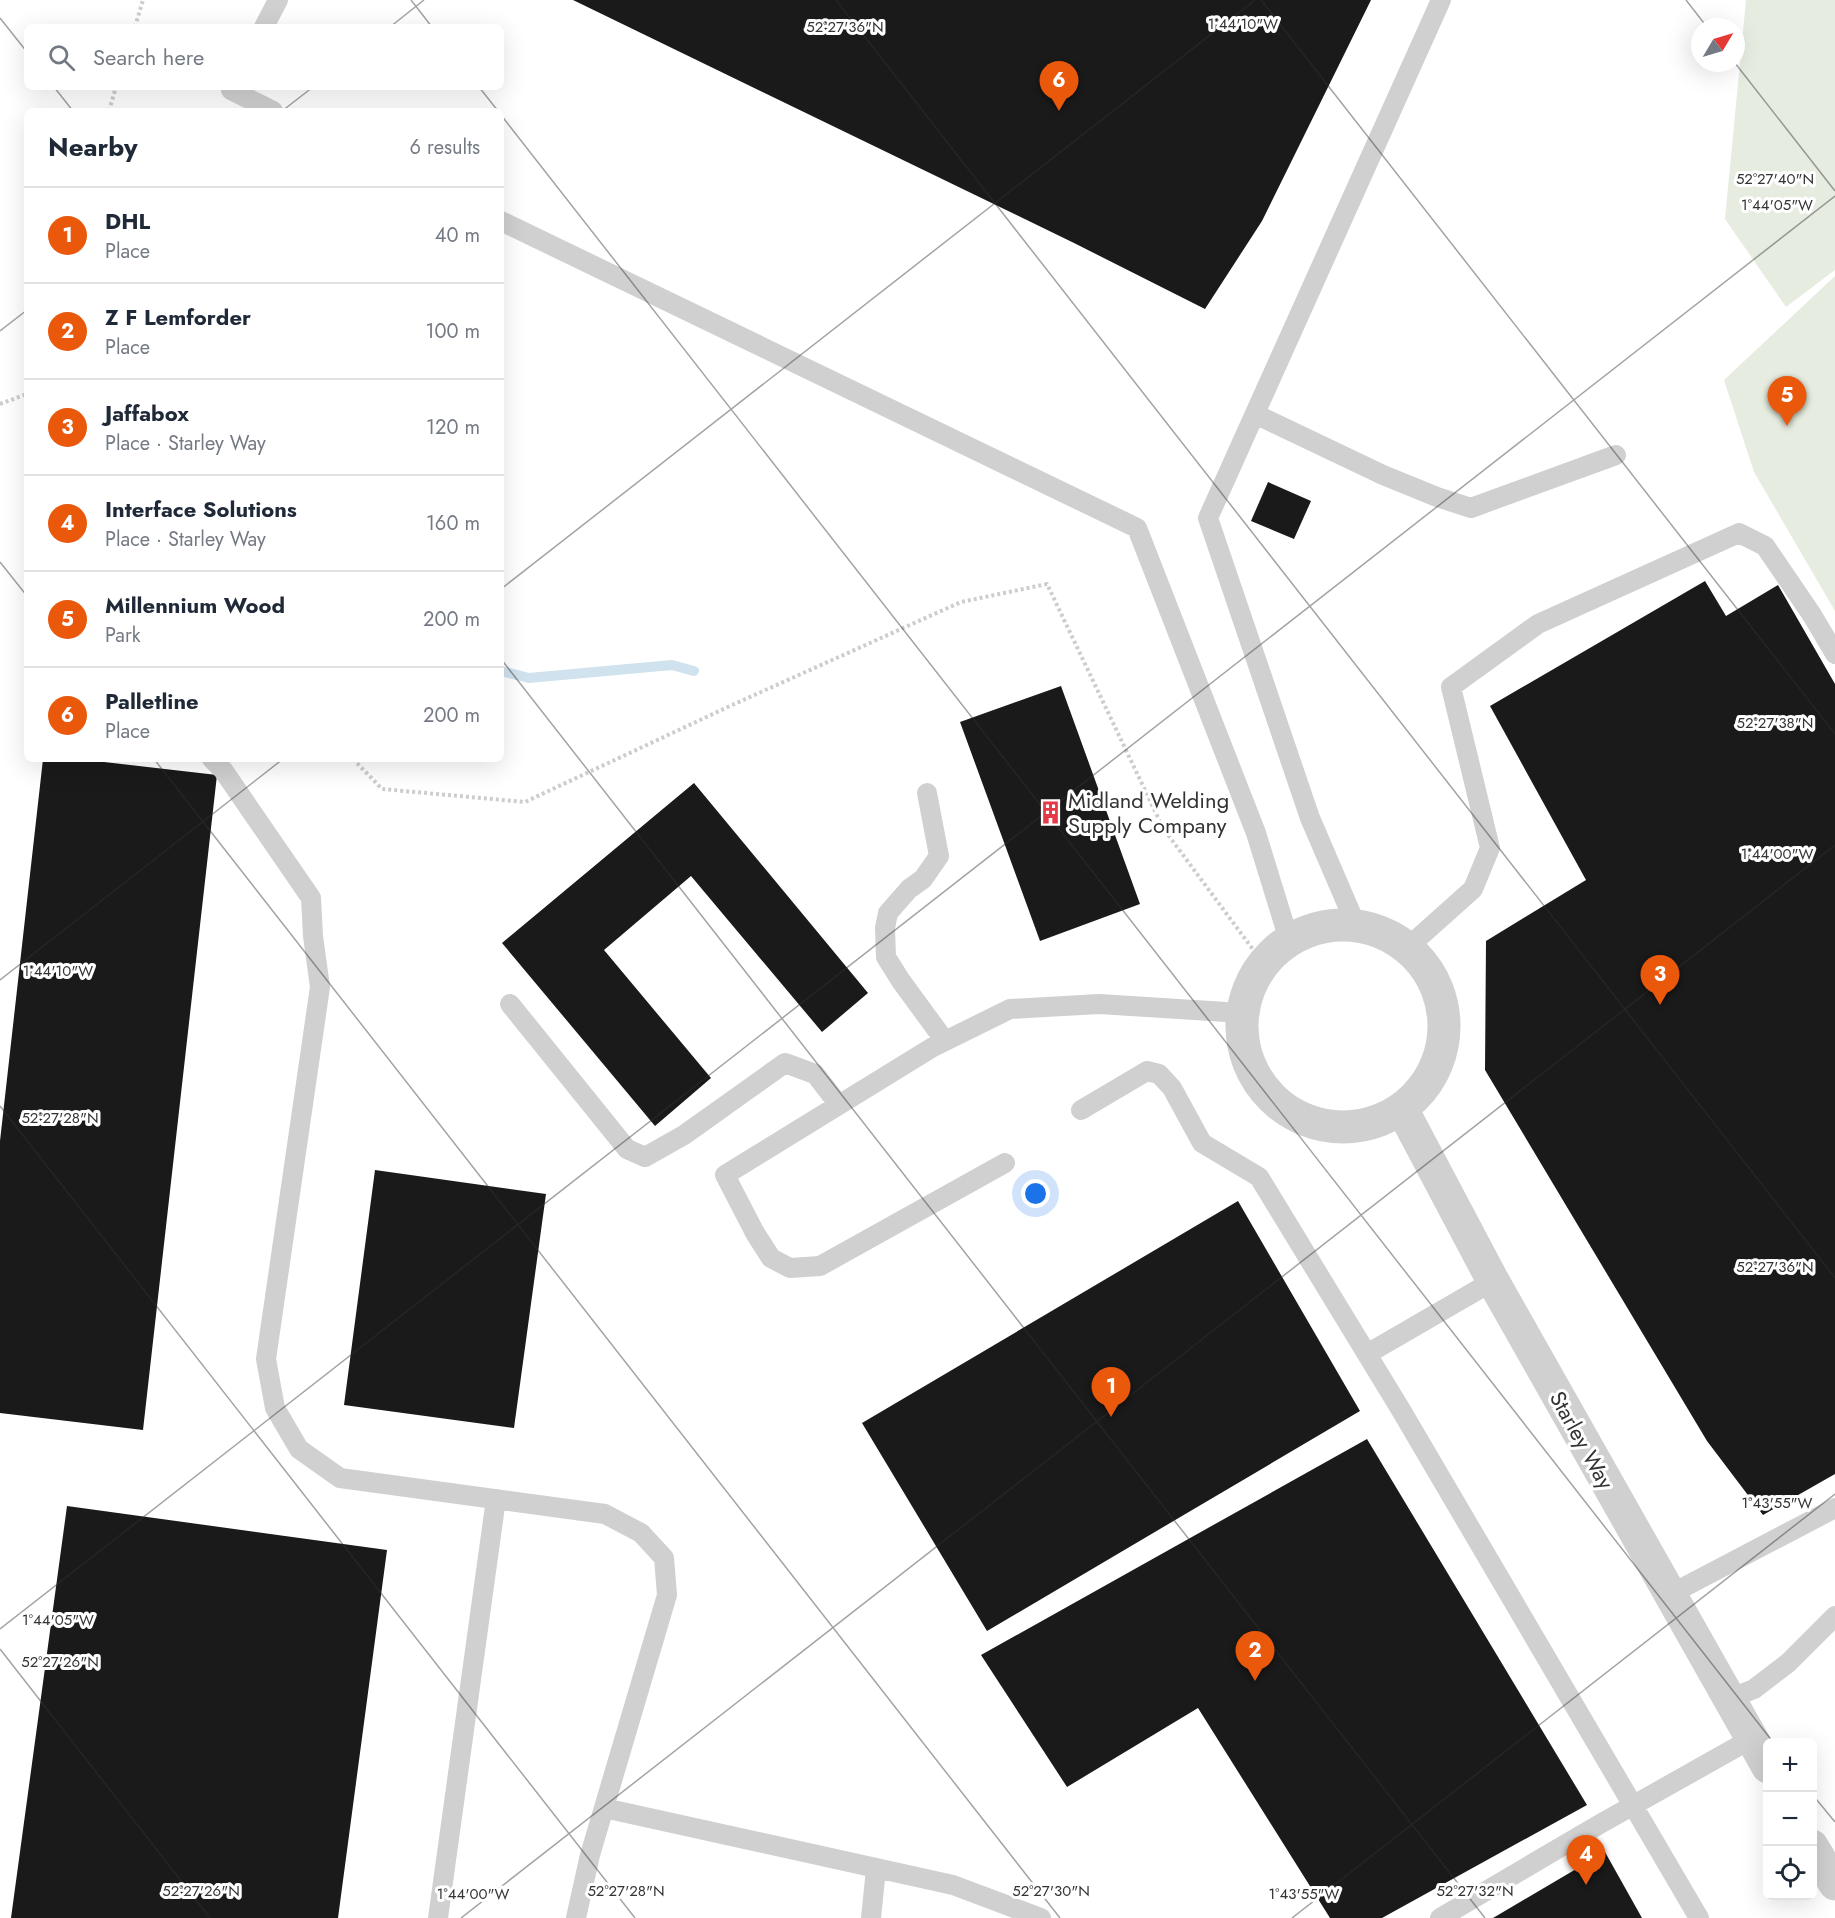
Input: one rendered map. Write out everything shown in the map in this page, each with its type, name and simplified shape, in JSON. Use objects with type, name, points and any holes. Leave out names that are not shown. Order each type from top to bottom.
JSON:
[{"type":"street","points":[[1356,925],[1377,931],[1407,948],[1428,971],[1442,1004],[1444,1039],[1436,1067],[1416,1097],[1402,1109],[1371,1125],[1335,1128],[1313,1124],[1282,1108],[1253,1074],[1242,1040],[1242,1013],[1252,980],[1263,963],[1289,940],[1321,927],[1356,925]]},
{"type":"street","name":"Starley Way","points":[[1402,1109],[1492,1281],[1763,1760]]},
{"type":"street","points":[[1817,1854],[1835,1884]]},
{"type":"lane","points":[[266,24],[278,0]]},
{"type":"lane","points":[[1356,925],[1310,818],[1208,518],[1441,0]]},
{"type":"lane","points":[[231,90],[267,108]]},
{"type":"lane","points":[[504,222],[1137,528],[1256,833],[1289,940]]},
{"type":"lane","points":[[1255,414],[1383,475],[1437,497],[1471,507],[1616,455]]},
{"type":"lane","points":[[1407,948],[1473,889],[1490,848],[1451,687],[1538,624],[1739,533],[1765,546],[1812,615],[1835,654]]},
{"type":"lane","points":[[215,762],[223,770],[311,898],[313,936],[320,987],[266,1359],[275,1408],[299,1449],[340,1478],[605,1514],[641,1533],[664,1558],[668,1595],[590,1855],[576,1918]]},
{"type":"lane","points":[[927,793],[939,856],[923,879],[909,889],[888,913],[885,928],[886,957],[945,1041]]},
{"type":"lane","points":[[510,1004],[627,1149],[645,1157],[684,1135],[785,1063],[815,1074],[839,1105]]},
{"type":"lane","points":[[1005,1163],[820,1266],[790,1268],[771,1258],[755,1233],[725,1175],[945,1041],[1010,1009],[1099,1004],[1242,1013]]},
{"type":"lane","points":[[1081,1110],[1147,1071],[1159,1074],[1172,1088],[1202,1143],[1259,1177],[1367,1354],[1699,1918]]},
{"type":"lane","points":[[1367,1354],[1492,1281]]},
{"type":"lane","points":[[438,1918],[496,1499]]},
{"type":"lane","points":[[1669,1595],[1835,1508]]},
{"type":"lane","points":[[1729,1700],[1754,1689],[1788,1663],[1835,1616]]},
{"type":"lane","points":[[1440,1918],[1751,1739]]},
{"type":"lane","points":[[604,1808],[953,1885],[1041,1918]]},
{"type":"lane","points":[[872,1918],[876,1869]]},
{"type":"path","points":[[136,24],[143,0]]},
{"type":"path","points":[[110,108],[115,90]]},
{"type":"path","points":[[0,404],[24,395]]},
{"type":"path","points":[[355,762],[382,789],[525,802],[961,602],[1047,584],[1163,828],[1263,963]]},
{"type":"shaded area","points":[[1746,0],[1835,0],[1835,270],[1786,307],[1725,219],[1739,72],[1745,72]]},
{"type":"shaded area","points":[[1835,276],[1835,611],[1754,472],[1724,380]]},
{"type":"building","points":[[573,0],[1371,0],[1262,221],[1205,309]]},
{"type":"building","points":[[1268,482],[1311,501],[1294,539],[1251,521]]},
{"type":"building","points":[[1705,581],[1726,616],[1778,585],[1835,684],[1835,1474],[1763,1515],[1707,1441],[1485,1070],[1486,941],[1586,880],[1490,706]]},
{"type":"building","name":"Midland Welding Supply Company","points":[[1061,686],[1140,904],[1040,941],[960,722]]},
{"type":"building","points":[[43,762],[104,762],[217,775],[143,1430],[0,1413],[0,1141]]},
{"type":"building","points":[[694,783],[868,993],[822,1032],[691,876],[604,950],[711,1078],[655,1126],[502,943]]},
{"type":"building","points":[[375,1170],[546,1194],[514,1428],[344,1405]]},
{"type":"building","points":[[1238,1201],[1360,1411],[987,1631],[862,1423]]},
{"type":"building","points":[[1367,1439],[1587,1805],[1382,1918],[1330,1918],[1198,1708],[1067,1787],[981,1655]]},
{"type":"building","points":[[67,1506],[387,1550],[338,1918],[11,1918]]},
{"type":"building","points":[[1605,1852],[1642,1918],[1493,1918]]},
{"type":"waterway","points":[[504,672],[529,678],[672,665],[694,671]]},
{"type":"place","name":"Palletline","points":[[1059,111]]},
{"type":"place","name":"Millennium Wood","points":[[1787,426]]},
{"type":"place","name":"Midland Welding Supply Company","points":[[1050,813]]},
{"type":"place","name":"Jaffabox","points":[[1660,1005]]},
{"type":"place","name":"DHL","points":[[1111,1417]]},
{"type":"place","name":"Z F Lemforder","points":[[1255,1681]]},
{"type":"place","name":"Interface Solutions","points":[[1586,1885]]}]
